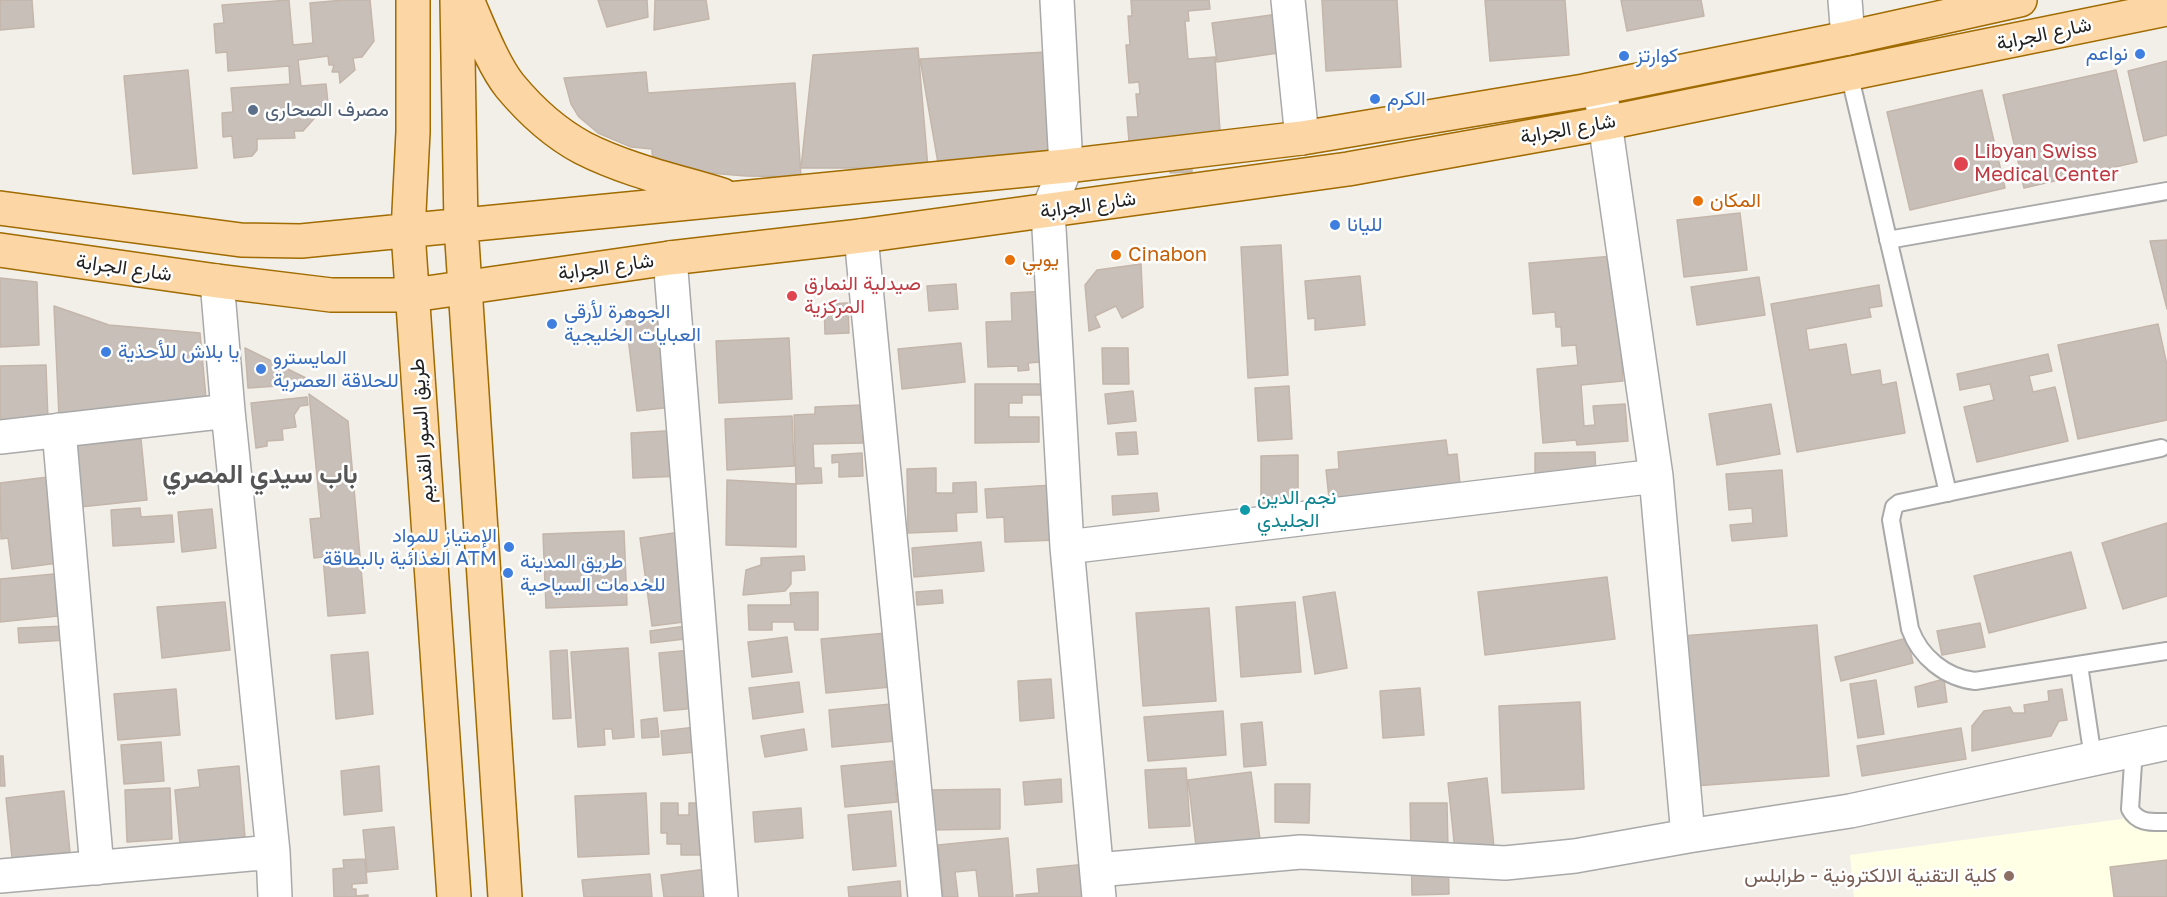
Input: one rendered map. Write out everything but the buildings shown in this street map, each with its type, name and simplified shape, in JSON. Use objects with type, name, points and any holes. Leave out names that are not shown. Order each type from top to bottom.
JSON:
[{"type":"main road","name":"طريق السور القديم","points":[[413,0],[413,132],[408,232],[454,897]]},
{"type":"main road","points":[[457,0],[461,226],[505,897]]},
{"type":"main road","points":[[467,0],[480,32],[509,85],[544,122],[583,148],[636,169],[738,200]]},
{"type":"main road","name":"شارع الجرابة","points":[[0,208],[242,240],[301,241],[738,200],[1066,166],[1302,138],[1600,88],[1848,38],[2020,0]]},
{"type":"main road","name":"شارع الجرابة","points":[[0,250],[331,295],[412,295],[670,258],[861,236],[1348,169],[1606,123],[2167,9]]},
{"type":"street","points":[[1057,0],[1066,166],[1048,211],[1067,547],[1098,884],[1302,852],[1505,863],[1575,856],[1850,811],[2134,748],[2167,743]]},
{"type":"street","points":[[1288,0],[1302,138]]},
{"type":"street","points":[[1845,0],[1848,38]]},
{"type":"street","points":[[1600,88],[1656,476],[1688,836]]},
{"type":"street","points":[[861,236],[925,897]]},
{"type":"street","points":[[670,258],[721,897]]},
{"type":"street","points":[[217,281],[273,852],[275,897]]},
{"type":"street","points":[[0,436],[228,411]]},
{"type":"street","points":[[59,430],[97,868]]},
{"type":"street","points":[[1067,547],[1656,476]]},
{"type":"street","points":[[0,876],[273,852]]},
{"type":"lane","points":[[1849,73],[1948,493]]},
{"type":"lane","points":[[1888,240],[2167,191]]},
{"type":"lane","points":[[2161,448],[1899,503],[1891,513],[1910,629],[1914,640],[1921,651],[1951,675],[1963,680],[1976,681],[2167,651]]},
{"type":"lane","points":[[2079,665],[2093,758]]},
{"type":"lane","points":[[2134,748],[2130,809],[2133,816],[2142,821],[2167,822]]},
{"type":"shaded area","name":"كلية التقنية الالكترونية - طرابلس","points":[[2167,813],[2167,897],[1854,897],[1850,855]]},
{"type":"place","name":"نواعم","points":[[2140,54]]},
{"type":"place","name":"كوارتز","points":[[1624,56]]},
{"type":"place","name":"الكرم","points":[[1375,99]]},
{"type":"place","name":"مصرف الصحارى","points":[[253,110]]},
{"type":"place","name":"Libyan Swiss Medical Center","points":[[1961,164]]},
{"type":"place","name":"المكان","points":[[1698,201]]},
{"type":"place","name":"لليانا","points":[[1335,225]]},
{"type":"place","name":"Cinabon","points":[[1116,255]]},
{"type":"place","name":"يوبي","points":[[1010,260]]},
{"type":"place","name":"صيدلية النمارق المركزية","points":[[792,296]]},
{"type":"place","name":"الجوهرة لأرقى العبايات الخليجية","points":[[552,324]]},
{"type":"place","name":"يا بلاش للأحذية","points":[[106,352]]},
{"type":"place","name":"المايسترو للحلاقة العصرية","points":[[261,369]]},
{"type":"place","name":"نجم الدين الجليدي","points":[[1245,510]]},
{"type":"place","name":"الإمتياز للمواد الغذائية بالبطاقة ATM","points":[[509,547]]},
{"type":"place","name":"طريق المدينة للخدمات السياحية","points":[[508,573]]},
{"type":"place","name":"كلية التقنية الالكترونية - طرابلس","points":[[2009,876]]},
{"type":"district","name":"باب سيدي المصري","points":[[260,475]]}]
